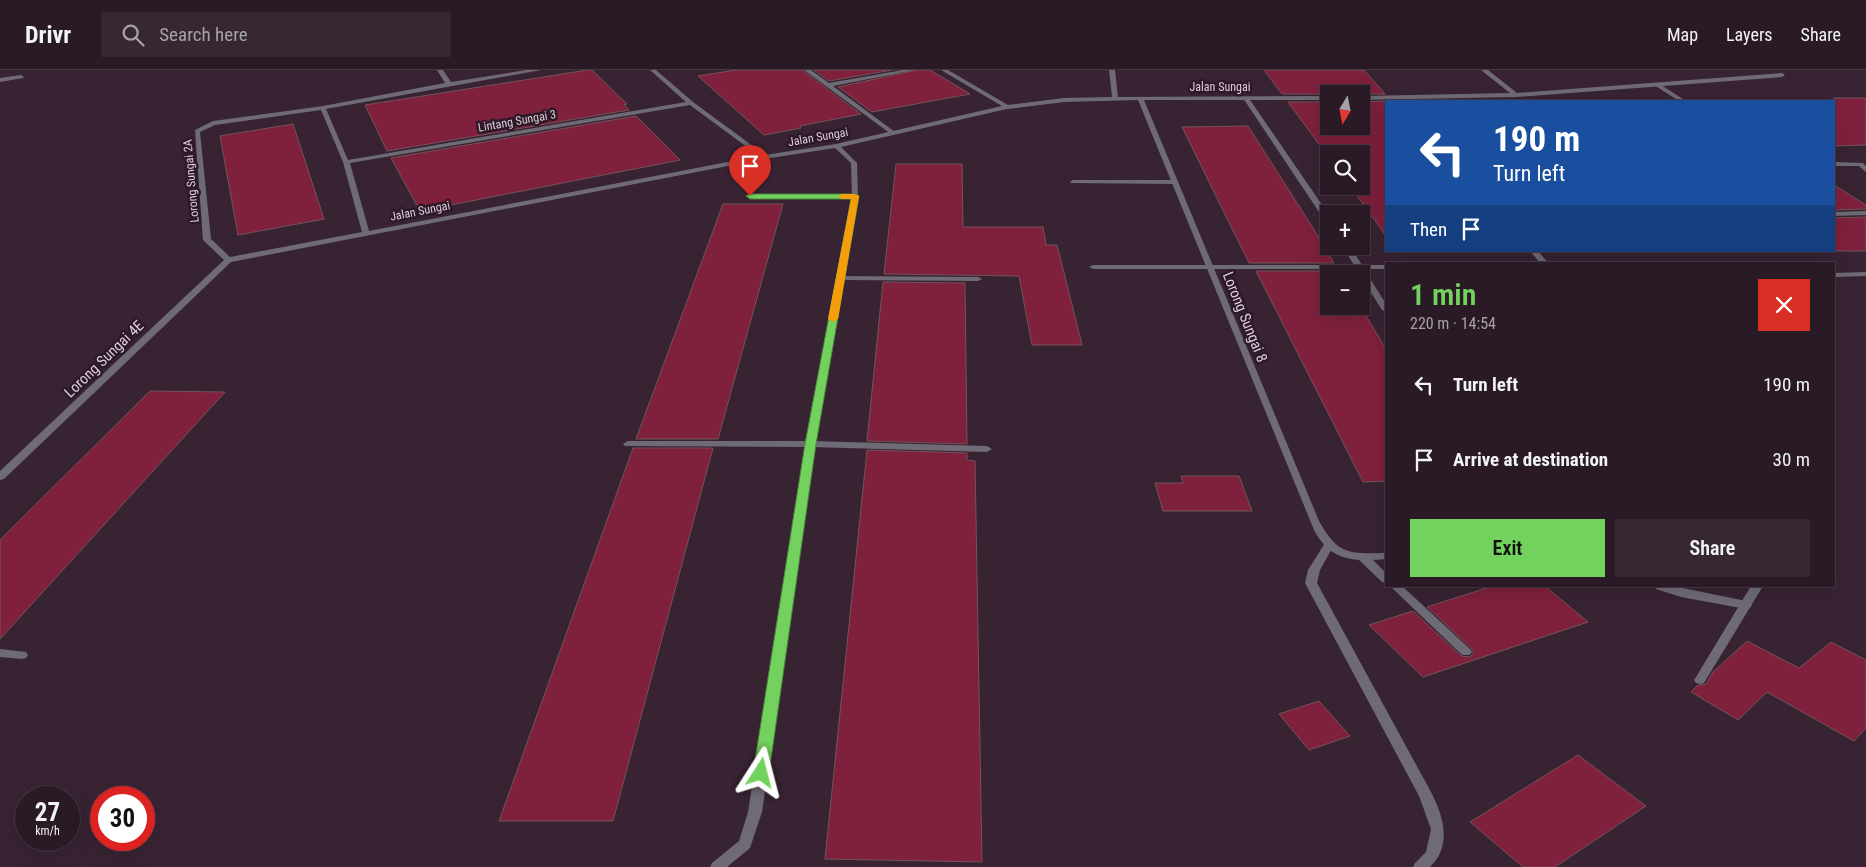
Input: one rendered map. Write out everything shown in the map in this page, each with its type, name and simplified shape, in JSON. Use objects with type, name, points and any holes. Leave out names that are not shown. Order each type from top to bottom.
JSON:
[{"type":"street","points":[[440,70],[449,84]]},
{"type":"street","name":"Lorong Sungai 2A","points":[[228,260],[207,240],[197,131],[213,123],[323,108],[449,84],[538,70]]},
{"type":"street","points":[[655,70],[691,103],[764,157]]},
{"type":"street","points":[[807,70],[893,133]]},
{"type":"street","points":[[828,85],[912,70]]},
{"type":"street","points":[[944,70],[1007,107]]},
{"type":"street","points":[[1112,70],[1115,98]]},
{"type":"street","points":[[1484,70],[1516,95]]},
{"type":"street","points":[[1370,98],[1398,100],[1516,95],[1782,75]]},
{"type":"street","points":[[0,80],[21,77]]},
{"type":"street","points":[[1656,84],[1680,100]]},
{"type":"street","name":"Jalan Sungai","points":[[228,260],[764,157],[836,146],[1007,107],[1064,100],[1115,98],[1320,98]]},
{"type":"street","name":"Lorong Sungai 8","points":[[1140,98],[1314,521],[1329,545]]},
{"type":"street","points":[[1246,98],[1320,208]]},
{"type":"street","name":"Lintang Sungai 3","points":[[346,162],[691,103]]},
{"type":"street","points":[[323,108],[346,162],[366,233]]},
{"type":"street","points":[[717,867],[745,844],[755,812],[811,444],[855,196],[854,163],[836,146]]},
{"type":"street","points":[[1835,164],[1860,164],[1866,170]]},
{"type":"street","points":[[1073,182],[1174,182]]},
{"type":"street","points":[[750,196],[855,196]]},
{"type":"street","points":[[1835,214],[1866,214]]},
{"type":"street","points":[[1535,252],[1543,262]]},
{"type":"street","name":"Lorong Sungai 4E","points":[[0,477],[228,260]]},
{"type":"street","points":[[1093,267],[1320,267]]},
{"type":"street","points":[[1370,267],[1385,267]]},
{"type":"street","points":[[1835,275],[1866,274]]},
{"type":"street","points":[[841,278],[978,279]]},
{"type":"street","points":[[1370,285],[1385,308]]},
{"type":"street","points":[[628,444],[811,444],[987,449]]},
{"type":"street","points":[[1385,556],[1363,557],[1347,553],[1329,545],[1314,570],[1311,583],[1426,796],[1438,829],[1434,854],[1420,867]]},
{"type":"street","points":[[1363,557],[1385,577]]},
{"type":"street","points":[[1396,587],[1466,652]]},
{"type":"street","points":[[1663,587],[1681,593],[1746,606]]},
{"type":"street","points":[[1700,680],[1757,587]]},
{"type":"street","points":[[0,654],[22,655]]},
{"type":"building","points":[[592,70],[627,104],[624,105],[629,110],[387,151],[365,105]]},
{"type":"building","points":[[736,70],[802,70],[861,114],[764,135],[698,76]]},
{"type":"building","points":[[814,70],[892,70],[829,81]]},
{"type":"building","points":[[917,70],[930,70],[970,94],[872,112],[838,87]]},
{"type":"building","points":[[1264,70],[1364,70],[1385,94],[1370,94],[1370,85],[1320,85],[1320,94],[1282,94]]},
{"type":"building","points":[[1834,98],[1866,98],[1866,145],[1835,146]]},
{"type":"building","points":[[1385,101],[1385,235],[1370,214],[1370,205],[1364,205],[1356,195],[1370,195],[1370,145],[1320,146],[1288,102],[1320,102],[1320,135],[1370,135],[1370,102]]},
{"type":"building","points":[[636,116],[680,160],[420,211],[391,158]]},
{"type":"building","points":[[293,124],[324,219],[238,235],[220,136]]},
{"type":"building","points":[[1248,126],[1320,240],[1320,255],[1329,255],[1334,263],[1249,263],[1182,127]]},
{"type":"building","points":[[896,164],[962,164],[963,227],[1043,227],[1046,245],[1057,245],[1082,345],[1032,345],[1019,276],[884,274]]},
{"type":"building","points":[[1835,186],[1866,205],[1866,209],[1835,210]]},
{"type":"building","points":[[723,204],[783,204],[718,439],[636,439]]},
{"type":"building","points":[[1866,217],[1866,251],[1835,251],[1835,218]]},
{"type":"building","points":[[1256,271],[1320,271],[1320,315],[1365,315],[1385,347],[1385,481],[1363,482]]},
{"type":"building","points":[[883,282],[965,283],[967,444],[867,441]]},
{"type":"building","points":[[150,391],[225,392],[0,639],[0,540]]},
{"type":"building","points":[[633,448],[713,448],[613,821],[499,821]]},
{"type":"building","points":[[867,450],[967,453],[967,460],[975,461],[982,862],[825,859]]},
{"type":"building","points":[[1181,476],[1239,476],[1252,511],[1163,511],[1155,483],[1183,483]]},
{"type":"building","points":[[1490,587],[1546,587],[1588,622],[1423,677],[1369,625],[1413,611],[1461,656],[1470,657],[1474,653],[1471,648],[1427,607]]},
{"type":"building","points":[[1747,641],[1799,668],[1831,642],[1866,660],[1866,728],[1854,741],[1767,692],[1738,720],[1691,692],[1698,685],[1706,684],[1713,672]]},
{"type":"building","points":[[1319,701],[1350,736],[1309,750],[1279,714]]},
{"type":"building","points":[[1578,755],[1646,806],[1555,867],[1523,867],[1470,822]]},
{"type":"slow traffic","points":[[833,319],[855,196],[842,196]]},
{"type":"route","points":[[750,196],[855,196],[811,444],[761,773]]}]
